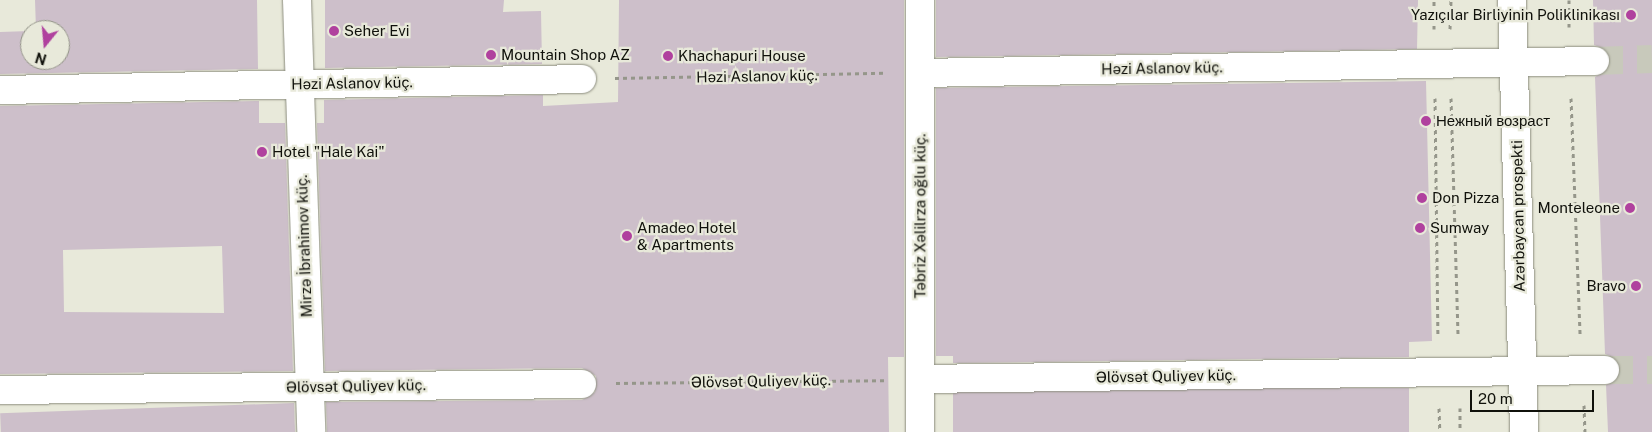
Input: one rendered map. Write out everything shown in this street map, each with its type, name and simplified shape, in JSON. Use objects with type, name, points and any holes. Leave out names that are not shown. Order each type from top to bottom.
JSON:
[{"type":"street","name":"Mirzə İbrahimov küç.","points":[[297,0],[311,432]]},
{"type":"street","name":"Təbriz Xəlilrza oğlu küç.","points":[[920,0],[920,432]]},
{"type":"street","name":"Azərbaycan prospekti","points":[[1512,0],[1524,432]]},
{"type":"street","name":"Həzi Aslanov küç.","points":[[920,73],[1582,61]]},
{"type":"street","name":"Həzi Aslanov küç.","points":[[0,90],[582,79]]},
{"type":"street","name":"Əlövsət Quliyev küç.","points":[[920,379],[1594,370]]},
{"type":"street","name":"Əlövsət Quliyev küç.","points":[[0,390],[582,384]]},
{"type":"path","points":[[1434,0],[1442,63],[1449,372],[1460,432]]},
{"type":"path","points":[[1440,432],[1449,372],[1442,63],[1450,0]]},
{"type":"path","points":[[1569,0],[1582,61],[1594,370],[1585,432]]},
{"type":"path","name":"Həzi Aslanov küç.","points":[[582,79],[920,73]]},
{"type":"path","name":"Əlövsət Quliyev küç.","points":[[582,384],[920,379]]},
{"type":"building","points":[[35,0],[257,0],[258,69],[0,74],[0,32],[20,31],[20,70],[70,70],[70,20],[36,20]]},
{"type":"building","points":[[325,0],[504,0],[503,12],[541,11],[542,64],[325,68]]},
{"type":"building","points":[[619,0],[904,0],[904,357],[888,357],[889,432],[327,432],[326,402],[582,400],[595,392],[596,376],[582,368],[325,371],[317,123],[324,123],[324,100],[543,95],[543,106],[618,102]]},
{"type":"building","points":[[936,0],[1418,0],[1417,49],[936,57]]},
{"type":"building","points":[[1593,0],[1652,0],[1652,432],[1608,432],[1606,385],[1618,378],[1621,369],[1613,357],[1605,354],[1595,77],[1608,69],[1611,60],[1603,48],[1594,45]]},
{"type":"building","points":[[1426,81],[1432,341],[1409,342],[1409,357],[953,363],[953,356],[936,356],[936,88]]},
{"type":"building","points":[[259,101],[259,123],[285,123],[293,371],[0,374],[0,106]],"holes":[[[222,246],[224,313],[64,312],[63,250]]]},
{"type":"building","points":[[953,388],[1409,388],[1409,432],[953,432]]},
{"type":"building","points":[[294,403],[295,432],[1,432],[0,413]]},
{"type":"tunnel","points":[[1595,61],[1652,59]]},
{"type":"tunnel","points":[[1605,370],[1652,370]]},
{"type":"place","name":"Yazıçılar Birliyinin Poliklinikası","points":[[1631,15]]},
{"type":"place","name":"Seher Evi","points":[[334,31]]},
{"type":"place","name":"Mountain Shop AZ","points":[[491,55]]},
{"type":"place","name":"Khachapuri House","points":[[668,56]]},
{"type":"place","name":"Нежный возраст","points":[[1426,121]]},
{"type":"place","name":"Hotel \"Hale Kai\"","points":[[262,152]]},
{"type":"place","name":"Don Pizza","points":[[1422,198]]},
{"type":"place","name":"Monteleone","points":[[1630,208]]},
{"type":"place","name":"Sumway","points":[[1420,228]]},
{"type":"place","name":"Amadeo Hotel & Apartments","points":[[627,236]]},
{"type":"place","name":"Bravo","points":[[1636,286]]}]
